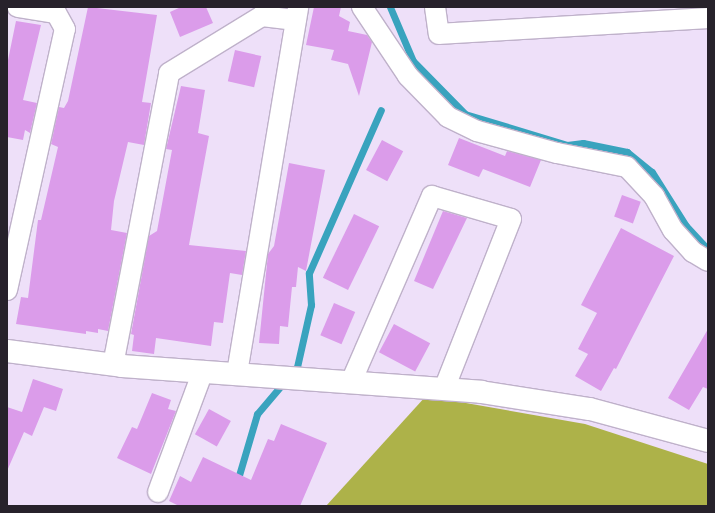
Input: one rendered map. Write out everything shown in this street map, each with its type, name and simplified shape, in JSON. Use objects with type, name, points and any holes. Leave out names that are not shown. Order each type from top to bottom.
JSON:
[{"type":"street","points":[[7,290],[12,248],[66,29],[56,13],[17,7]]},
{"type":"street","points":[[362,7],[408,76],[448,117],[477,131],[557,153],[627,167],[654,196],[672,230],[693,252],[708,261]]},
{"type":"street","points":[[434,7],[439,34],[708,18]]},
{"type":"street","points":[[113,365],[169,73],[262,16],[297,14],[237,373]]},
{"type":"street","points":[[351,382],[432,196],[511,219],[444,389]]},
{"type":"street","points":[[7,351],[113,365],[444,389],[590,409],[708,441]]},
{"type":"street","points":[[158,492],[203,371]]},
{"type":"green space","points":[[426,396],[585,424],[708,464],[708,506],[326,506]]},
{"type":"building","points":[[88,7],[157,15],[142,102],[151,103],[144,145],[128,142],[114,201],[111,230],[127,233],[108,331],[98,329],[98,333],[86,331],[86,334],[16,324],[21,297],[28,298],[38,220],[41,220],[58,147],[51,144],[59,107],[64,108],[68,101]]},
{"type":"building","points":[[181,7],[206,7],[213,23],[180,37],[170,12]]},
{"type":"building","points":[[314,7],[341,7],[339,16],[350,22],[348,31],[367,35],[372,42],[359,96],[348,64],[331,60],[334,50],[306,45]]},
{"type":"building","points":[[16,21],[41,25],[23,100],[37,103],[30,133],[25,130],[23,140],[7,137],[7,65]]},
{"type":"building","points":[[235,50],[261,56],[254,87],[228,81]]},
{"type":"building","points":[[181,86],[205,90],[198,133],[209,136],[189,245],[246,251],[242,275],[230,273],[223,323],[214,322],[211,346],[156,338],[154,354],[132,351],[134,335],[131,334],[149,236],[157,231],[172,150],[166,149]]},
{"type":"building","points":[[459,138],[505,156],[507,151],[541,160],[530,187],[483,169],[479,177],[448,165]]},
{"type":"building","points":[[382,140],[403,151],[387,181],[366,170]]},
{"type":"building","points":[[289,163],[325,170],[306,271],[298,267],[296,287],[292,287],[288,327],[280,326],[279,344],[259,343],[268,254],[274,246]]},
{"type":"building","points":[[622,195],[641,202],[633,223],[614,217]]},
{"type":"building","points":[[443,211],[467,218],[433,289],[414,281]]},
{"type":"building","points":[[354,214],[379,226],[348,290],[323,278]]},
{"type":"building","points":[[621,228],[674,256],[616,369],[614,368],[601,391],[575,376],[588,354],[578,349],[597,313],[581,305]]},
{"type":"building","points":[[334,303],[355,312],[341,344],[320,335]]},
{"type":"building","points":[[394,324],[430,343],[415,372],[379,352]]},
{"type":"building","points":[[708,329],[708,389],[703,387],[689,410],[668,398]]},
{"type":"building","points":[[33,379],[63,389],[56,411],[44,407],[32,436],[24,432],[7,471],[7,407],[22,412]]},
{"type":"building","points":[[152,393],[171,400],[168,409],[176,411],[151,474],[117,458],[132,427],[137,429]]},
{"type":"building","points":[[209,409],[231,421],[217,446],[195,434]]},
{"type":"building","points":[[281,424],[327,443],[300,506],[179,506],[169,501],[180,476],[191,482],[203,457],[251,480],[268,439],[274,441]]},
{"type":"waterway","points":[[390,7],[413,61],[465,114],[567,145],[583,143],[627,152],[652,172],[686,226],[708,250]]},
{"type":"waterway","points":[[291,374],[297,367],[311,305],[309,273],[381,110]]},
{"type":"waterway","points":[[237,482],[257,414],[284,382]]}]
